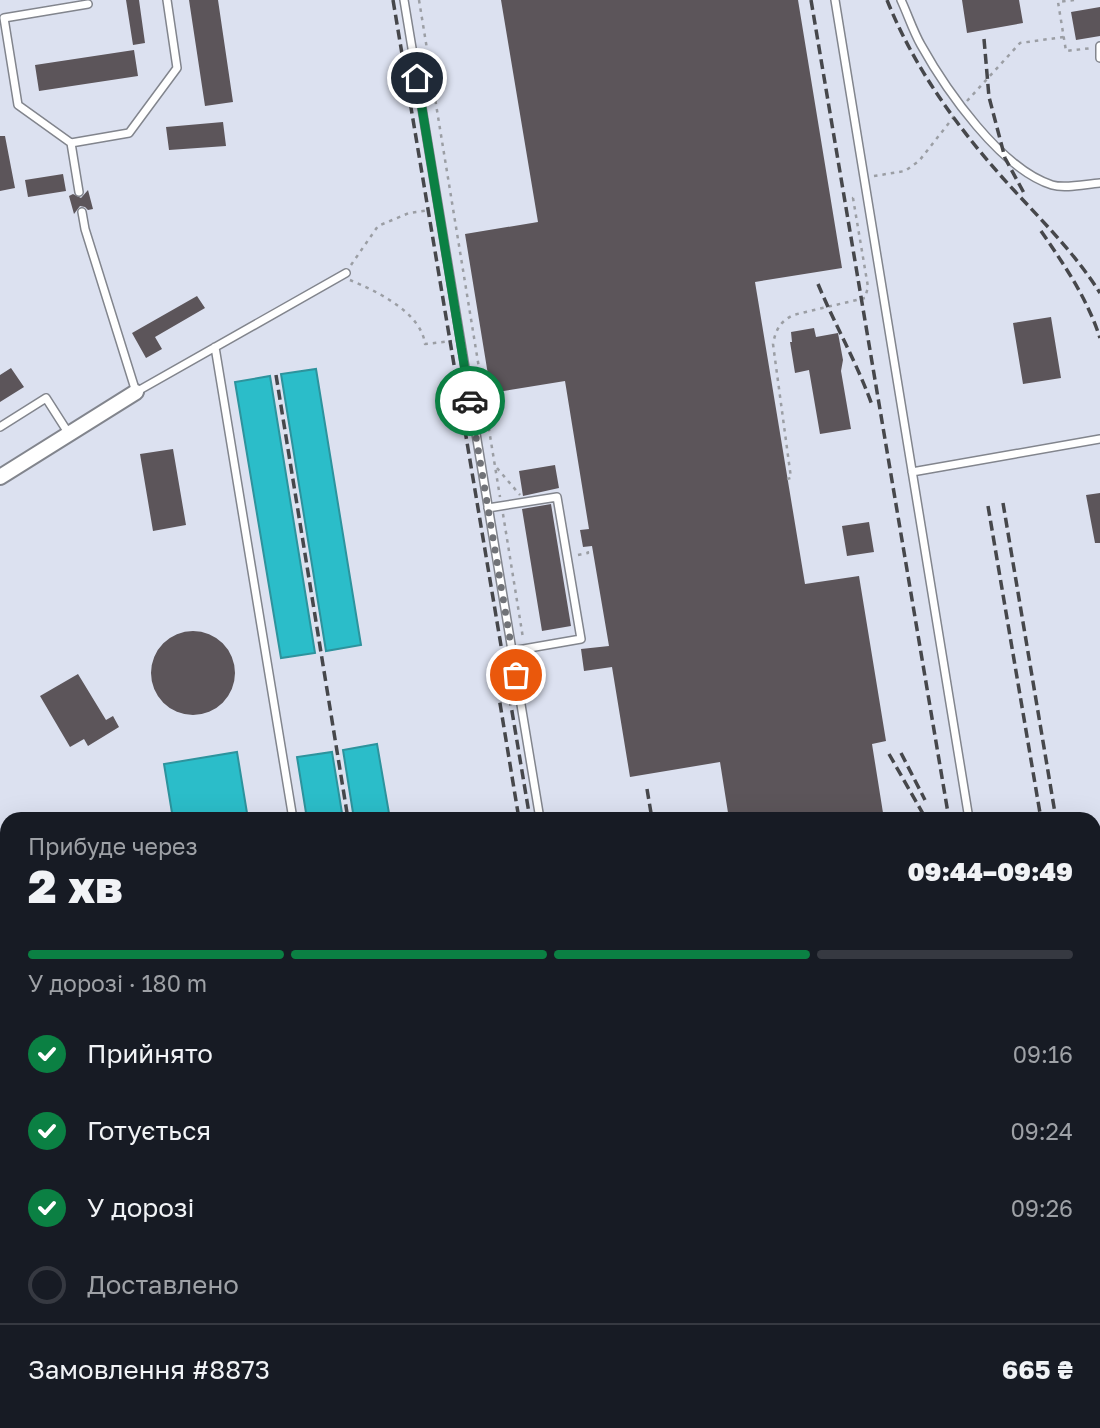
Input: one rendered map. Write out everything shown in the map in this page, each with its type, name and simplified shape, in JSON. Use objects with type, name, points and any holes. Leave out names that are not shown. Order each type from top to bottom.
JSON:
[{"type":"street","points":[[0,477],[136,392]]},
{"type":"lane","points":[[71,143],[129,133],[177,68],[167,0]]},
{"type":"lane","points":[[404,0],[540,812]]},
{"type":"lane","points":[[835,0],[968,812]]},
{"type":"lane","points":[[901,0],[920,44],[962,106],[1005,158],[1028,176],[1055,186],[1100,183]]},
{"type":"lane","points":[[79,192],[71,143],[19,105],[4,18],[88,4]]},
{"type":"lane","points":[[1099,47],[1100,58]]},
{"type":"lane","points":[[82,212],[136,392],[348,276]]},
{"type":"lane","points":[[215,347],[292,812]]},
{"type":"lane","points":[[0,427],[46,398],[69,434]]},
{"type":"lane","points":[[912,472],[1100,439]]},
{"type":"lane","points":[[488,508],[557,497],[581,639],[512,651]]},
{"type":"path","points":[[419,0],[525,649]]},
{"type":"path","points":[[1074,0],[1058,2],[1066,51],[1099,47]]},
{"type":"path","points":[[1020,43],[1063,37]]},
{"type":"path","points":[[871,177],[905,171],[919,161]]},
{"type":"path","points":[[787,479],[791,478],[773,344],[776,330],[783,320],[793,314],[865,298],[868,287],[853,198]]},
{"type":"path","points":[[409,213],[379,226],[348,276],[405,310],[424,335],[425,344],[460,341]]},
{"type":"path","points":[[495,465],[526,502]]},
{"type":"path","points":[[567,557],[588,553],[587,547]]},
{"type":"shaded area","points":[[0,0],[1100,0],[1100,812],[0,812]]},
{"type":"water","points":[[316,369],[361,645],[326,651],[281,374]]},
{"type":"water","points":[[270,376],[315,653],[281,658],[235,382]]},
{"type":"water","points":[[377,744],[389,812],[353,812],[343,750]]},
{"type":"water","points":[[237,752],[247,812],[172,812],[164,764]]},
{"type":"water","points":[[332,752],[342,812],[306,812],[297,757]]},
{"type":"building","points":[[126,0],[139,0],[145,43],[133,45]]},
{"type":"building","points":[[189,0],[218,0],[233,102],[205,106]]},
{"type":"building","points":[[501,0],[798,0],[842,268],[755,282],[805,584],[859,576],[886,741],[872,744],[883,812],[728,812],[720,762],[630,777],[612,667],[584,671],[581,649],[609,646],[592,546],[583,547],[580,530],[589,529],[565,381],[491,393],[465,234],[538,222]]},
{"type":"building","points":[[962,0],[1019,0],[1023,23],[967,33]]},
{"type":"building","points":[[1100,7],[1100,36],[1076,40],[1071,12]]},
{"type":"building","points":[[134,50],[138,76],[39,91],[35,65]]},
{"type":"building","points":[[223,122],[226,146],[169,150],[166,127]]},
{"type":"building","points":[[0,136],[5,136],[15,188],[0,191]]},
{"type":"building","points":[[63,174],[66,191],[28,197],[25,180]]},
{"type":"building","points":[[88,190],[93,209],[80,206],[74,214],[69,196],[73,194],[81,198]]},
{"type":"building","points":[[197,296],[205,308],[155,337],[162,349],[146,358],[132,333]]},
{"type":"building","points":[[1051,317],[1061,378],[1023,384],[1013,323]]},
{"type":"building","points":[[814,328],[816,337],[838,333],[843,360],[841,371],[851,429],[820,434],[809,370],[795,373],[791,332]]},
{"type":"building","points":[[11,368],[24,387],[0,402],[0,375]]},
{"type":"building","points":[[173,449],[186,525],[153,531],[140,454]]},
{"type":"building","points":[[555,465],[559,488],[523,496],[519,471]]},
{"type":"building","points":[[1100,493],[1100,543],[1095,543],[1086,495]]},
{"type":"building","points":[[551,504],[571,626],[542,631],[522,509]]},
{"type":"building","points":[[869,522],[874,552],[847,556],[842,526]]},
{"type":"building","points":[[193,631],[209,634],[223,643],[232,657],[235,673],[232,689],[223,703],[209,712],[193,715],[177,712],[163,703],[154,689],[151,673],[154,657],[163,643],[177,634]]},
{"type":"building","points":[[78,674],[106,720],[113,716],[119,727],[88,746],[84,739],[70,747],[40,696]]},
{"type":"railway","points":[[393,0],[529,812]]},
{"type":"railway","points":[[811,0],[948,812]]},
{"type":"railway","points":[[887,0],[911,51],[940,99],[992,165],[1069,251],[1100,293]]},
{"type":"railway","points":[[984,39],[989,97],[1005,158],[1024,193]]},
{"type":"railway","points":[[1041,231],[1082,296],[1100,338]]},
{"type":"railway","points":[[818,284],[872,405]]},
{"type":"railway","points":[[276,375],[347,812]]},
{"type":"railway","points":[[1003,503],[1055,812]]},
{"type":"railway","points":[[988,506],[1040,812]]},
{"type":"railway","points":[[495,673],[518,812]]},
{"type":"railway","points":[[901,753],[925,800]]},
{"type":"railway","points":[[889,754],[922,812]]},
{"type":"railway","points":[[647,789],[651,812]]},
{"type":"way so far","points":[[470,401],[516,675]]},
{"type":"route","points":[[417,78],[470,401]]}]
